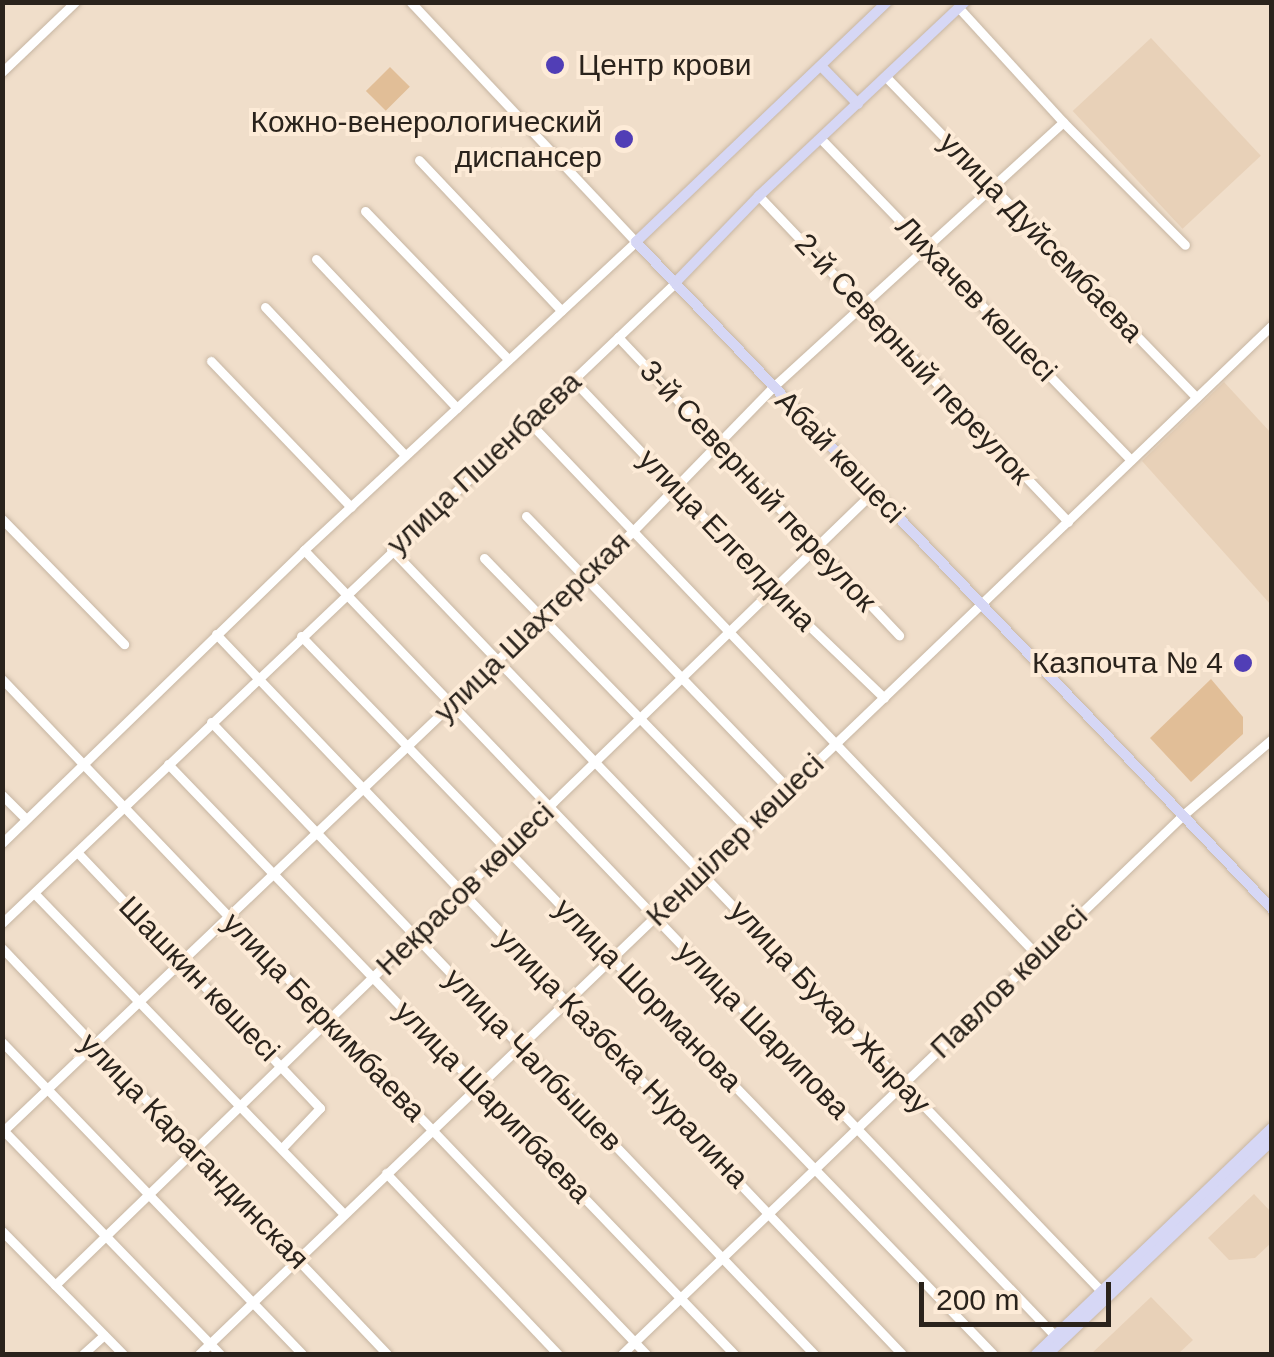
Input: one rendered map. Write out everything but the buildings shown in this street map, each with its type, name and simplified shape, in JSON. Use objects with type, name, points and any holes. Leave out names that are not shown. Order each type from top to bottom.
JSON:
[{"type":"main road","name":"улица Пшенбаева","points":[[636,242],[887,2]]},
{"type":"main road","name":"улица Пшенбаева","points":[[675,283],[759,196],[962,5]]},
{"type":"main road","points":[[821,66],[858,104]]},
{"type":"main road","name":"Абай көшесі","points":[[636,242],[1272,909]]},
{"type":"main road","points":[[1048,1354],[1102,1292],[1272,1128]]},
{"type":"main road","points":[[1036,1354],[1058,1339],[1272,1140]]},
{"type":"street","points":[[2,72],[75,2]]},
{"type":"street","name":"Абай көшесі","points":[[411,2],[636,242]]},
{"type":"street","points":[[962,5],[1062,122],[1184,245]]},
{"type":"street","name":"улица Дуйсембаева","points":[[886,77],[1196,397]]},
{"type":"street","name":"улица Шахтерская","points":[[3,1130],[141,1003],[633,531],[773,387],[1062,122]]},
{"type":"street","name":"Лихачев көшесі","points":[[820,139],[1131,460]]},
{"type":"street","points":[[419,160],[561,310]]},
{"type":"street","name":"2-й Северный переулок","points":[[759,196],[1068,522]]},
{"type":"street","points":[[365,212],[508,359]]},
{"type":"street","name":"улица Пшенбаева","points":[[2,843],[304,550],[636,242]]},
{"type":"street","points":[[316,259],[457,408]]},
{"type":"street","name":"улица Пшенбаева","points":[[2,923],[675,283]]},
{"type":"street","points":[[265,308],[404,456]]},
{"type":"street","name":"Кеншілер көшесі","points":[[198,1354],[1272,325]]},
{"type":"street","name":"3-й Северный переулок","points":[[618,338],[899,635]]},
{"type":"street","points":[[211,360],[351,507]]},
{"type":"street","name":"улица Елгелдина","points":[[573,380],[773,591],[884,698]]},
{"type":"street","points":[[528,421],[1037,955]]},
{"type":"street","name":"Некрасов көшесі","points":[[55,1285],[873,492]]},
{"type":"street","points":[[526,516],[788,788]]},
{"type":"street","points":[[2,519],[124,644]]},
{"type":"street","name":"улица Бухар Жырау","points":[[391,549],[1102,1292]]},
{"type":"street","name":"улица Шарипова","points":[[304,550],[1058,1339]]},
{"type":"street","points":[[484,558],[747,828]]},
{"type":"street","name":"улица Казбека Нуралина","points":[[216,634],[902,1354]]},
{"type":"street","name":"улица Шорманова","points":[[301,636],[993,1354]]},
{"type":"street","name":"улица Беркимбаева","points":[[2,679],[121,809],[646,1354]]},
{"type":"street","name":"улица Чалбышев","points":[[211,722],[814,1354]]},
{"type":"street","name":"Павлов көшесі","points":[[622,1354],[856,1126],[1184,816],[1272,739]]},
{"type":"street","name":"улица Шарипбаева","points":[[168,764],[734,1354]]},
{"type":"street","points":[[2,795],[26,819]]},
{"type":"street","name":"Шашкин көшесі","points":[[76,852],[320,1108],[282,1148]]},
{"type":"street","points":[[34,893],[344,1214]]},
{"type":"street","name":"улица Карагандинская","points":[[2,948],[386,1354]]},
{"type":"street","points":[[2,1042],[302,1354]]},
{"type":"street","points":[[3,1130],[220,1354]]},
{"type":"street","points":[[386,1174],[558,1354]]},
{"type":"street","points":[[2,1231],[123,1354]]},
{"type":"street","points":[[84,1354],[104,1334]]},
{"type":"shaded area","points":[[1151,38],[1261,156],[1183,229],[1073,111]]},
{"type":"shaded area","points":[[390,67],[410,87],[386,111],[366,91]]},
{"type":"shaded area","points":[[1224,382],[1271,433],[1271,605],[1142,461]]},
{"type":"shaded area","points":[[1211,679],[1243,717],[1243,734],[1191,782],[1150,738]]},
{"type":"shaded area","points":[[1254,1194],[1271,1212],[1271,1243],[1255,1258],[1229,1260],[1208,1238]]},
{"type":"shaded area","points":[[1151,1297],[1193,1340],[1178,1354],[1091,1354]]},
{"type":"place","name":"Центр крови","points":[[555,65]]},
{"type":"place","name":"Кожно-венерологический диспансер","points":[[624,139]]},
{"type":"place","name":"Казпочта № 4","points":[[1243,663]]}]
